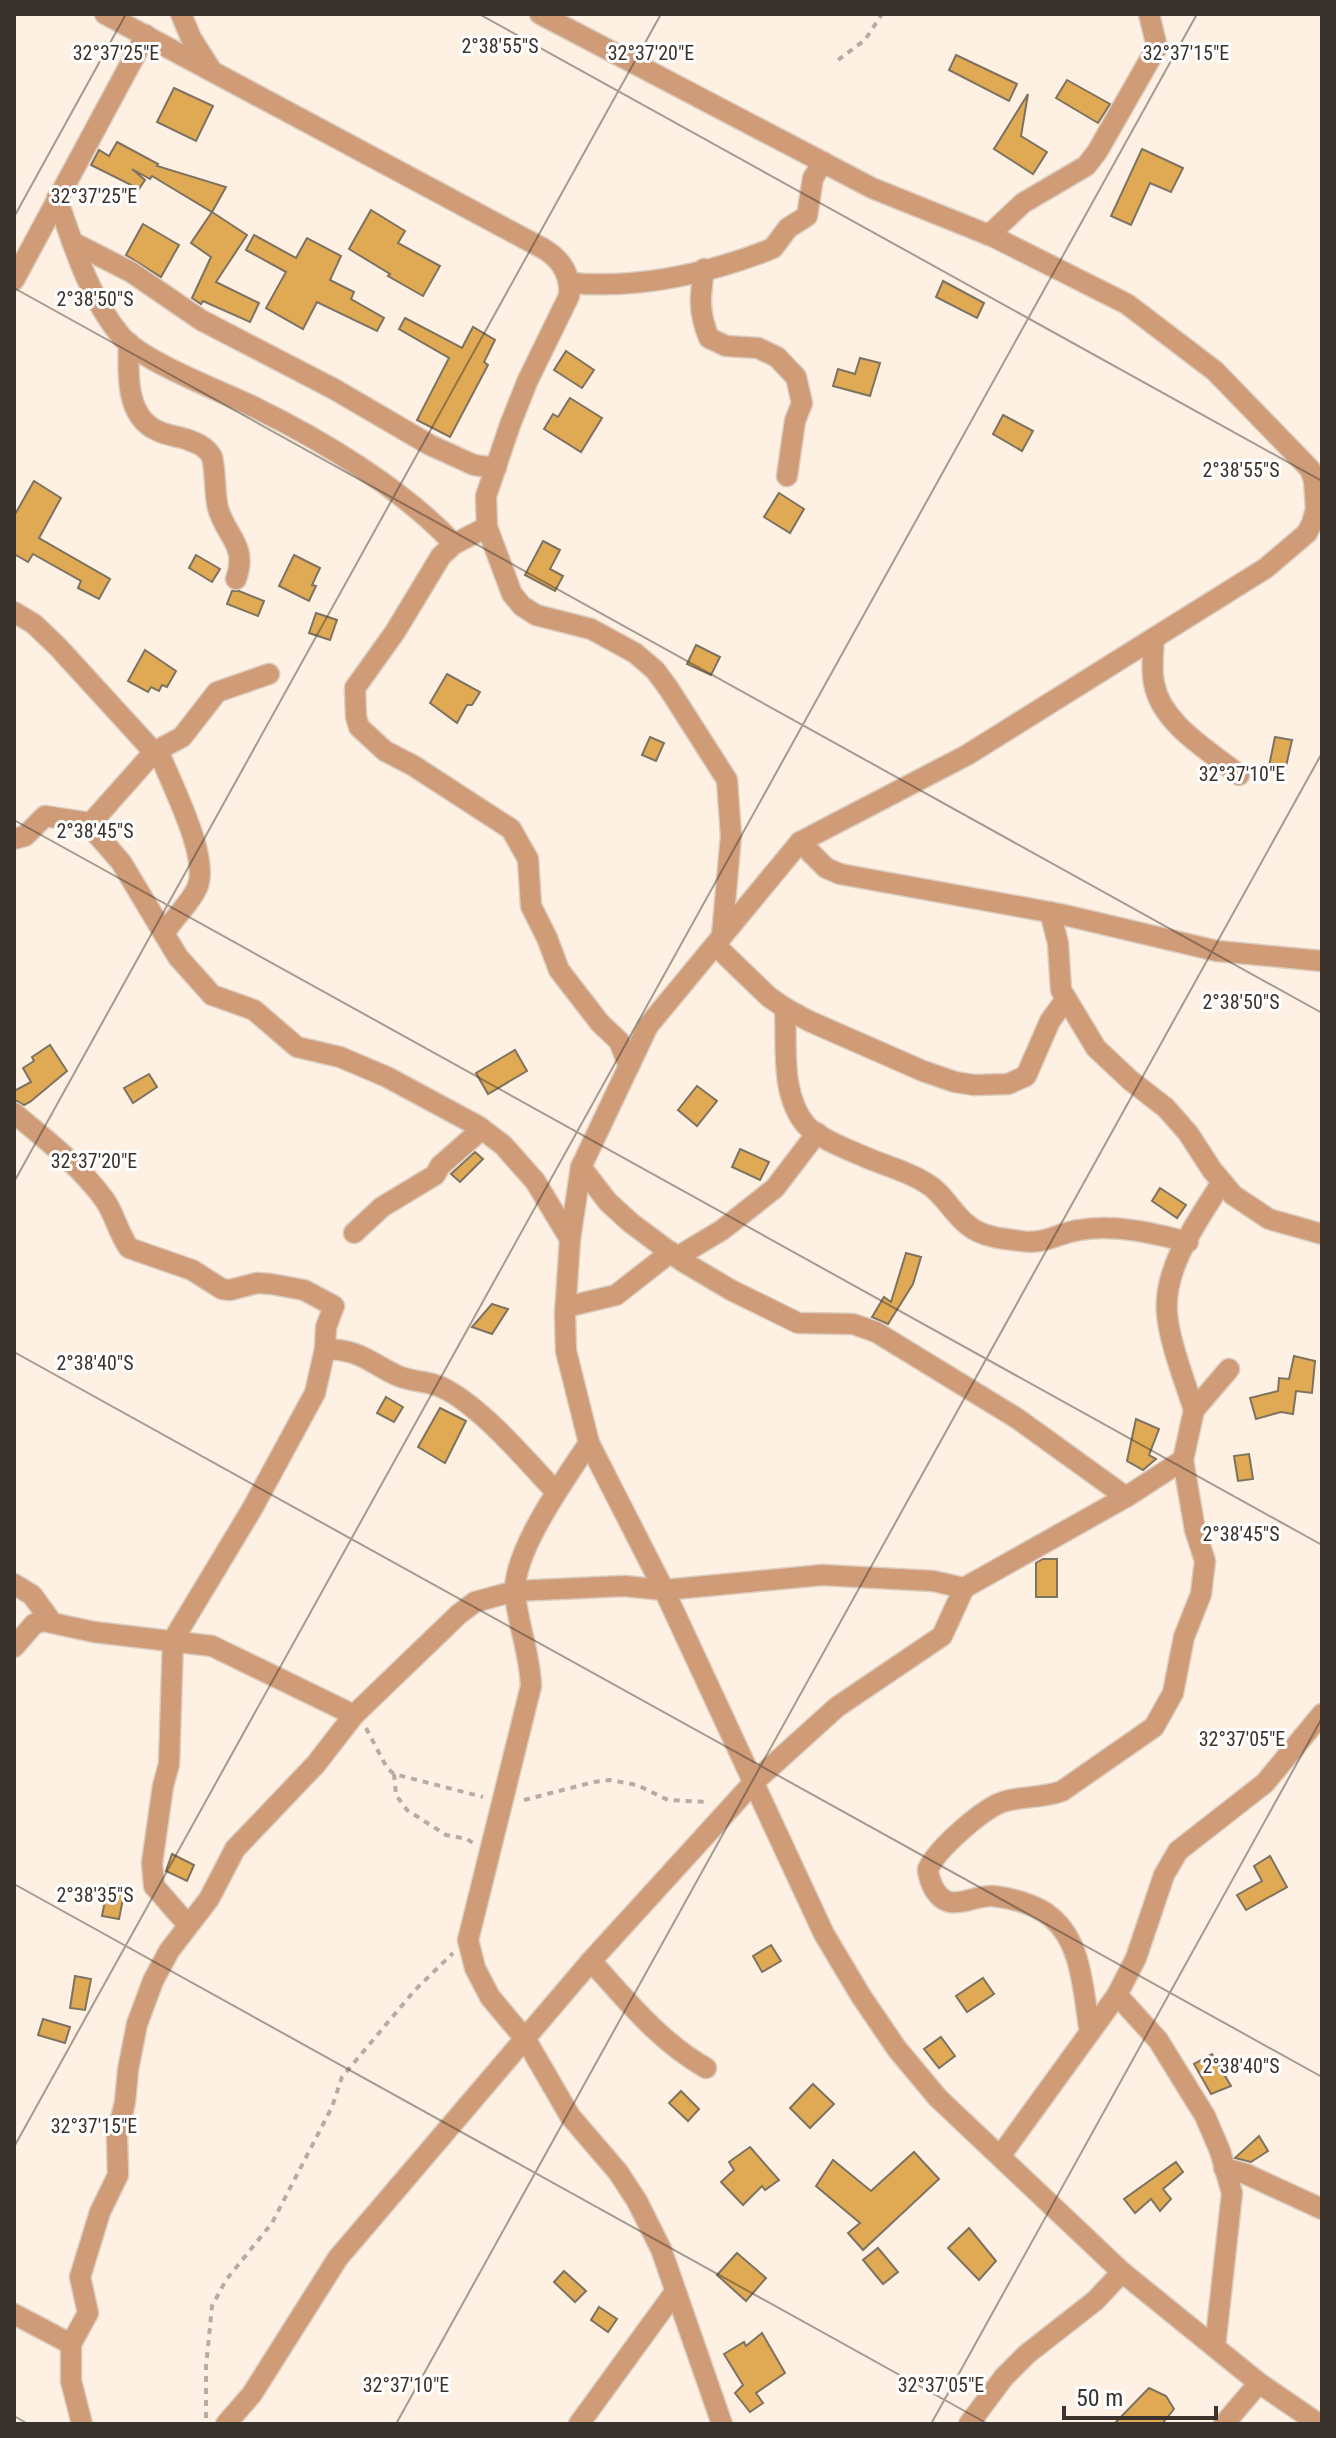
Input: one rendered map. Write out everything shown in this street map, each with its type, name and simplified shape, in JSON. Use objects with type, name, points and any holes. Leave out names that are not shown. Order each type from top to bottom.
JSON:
[{"type":"street","points":[[105,14],[556,257],[570,283],[569,296],[527,382],[486,496],[487,527],[504,577],[522,606],[536,615],[591,629],[635,653],[655,670],[669,689],[727,780],[731,835],[718,941],[769,997],[809,1021],[923,1071],[955,1082],[987,1086],[1018,1081],[1026,1076],[1050,1021],[1066,999]]},
{"type":"street","points":[[181,14],[191,38],[212,71]]},
{"type":"street","points":[[540,14],[872,188],[989,235],[1127,304],[1215,371],[1286,443],[1318,481],[1316,509],[1307,533],[1266,568],[967,755],[800,842],[648,1026],[581,1167],[570,1239],[566,1351],[589,1443],[664,1590],[824,1934],[897,2049],[938,2098],[1122,2272],[1259,2383],[1319,2424]]},
{"type":"street","points":[[989,235],[1023,203],[1086,166],[1097,152],[1157,47],[1149,14]]},
{"type":"street","points":[[14,280],[146,35]]},
{"type":"street","points":[[570,283],[602,285],[665,281],[773,248],[788,228],[807,216],[813,178],[823,162]]},
{"type":"street","points":[[57,198],[72,242],[108,317],[129,343],[161,363],[269,414],[336,454],[394,491],[434,522],[454,544]]},
{"type":"street","points":[[72,242],[131,272],[201,320],[334,389],[430,445],[474,465],[496,468]]},
{"type":"street","points":[[704,269],[701,318],[709,338],[726,346],[758,348],[777,357],[796,377],[802,403],[795,421],[787,476]]},
{"type":"street","points":[[129,343],[131,395],[138,413],[148,426],[158,432],[200,445],[212,457],[217,504],[240,554],[236,579]]},
{"type":"street","points":[[487,527],[454,544],[441,556],[395,632],[355,688],[353,696],[359,727],[385,751],[414,766],[511,829],[528,859],[531,906],[559,970],[600,1023],[619,1041],[629,1066]]},
{"type":"street","points":[[14,612],[34,624],[58,647],[156,751],[195,840],[201,865],[198,886],[164,934]]},
{"type":"street","points":[[1154,638],[1154,686],[1161,702],[1173,719],[1239,775]]},
{"type":"street","points":[[14,839],[25,836],[45,816],[87,823],[95,821],[156,751],[182,737],[217,692],[269,674]]},
{"type":"street","points":[[87,823],[121,862],[178,957],[212,995],[254,1010],[297,1047],[340,1057],[387,1077],[482,1129],[503,1145],[535,1181],[570,1239]]},
{"type":"street","points":[[800,842],[826,868],[840,874],[1050,912],[1217,951],[1322,961]]},
{"type":"street","points":[[1050,912],[1058,943],[1061,990],[1096,1048],[1166,1108],[1233,1195],[1269,1219],[1322,1234]]},
{"type":"street","points":[[785,1008],[788,1084],[797,1111],[808,1128],[845,1148],[926,1183],[939,1192],[968,1226],[985,1235],[1041,1242],[1077,1230],[1094,1229],[1154,1233],[1188,1242]]},
{"type":"street","points":[[14,1113],[51,1144],[96,1189],[131,1250],[192,1270],[222,1289],[257,1283],[271,1284],[304,1290],[332,1304],[334,1309],[326,1327],[325,1349],[315,1393],[280,1460],[173,1640],[169,1764],[152,1863],[154,1886],[188,1925]]},
{"type":"street","points":[[354,1233],[382,1207],[435,1175],[440,1166],[482,1129]]},
{"type":"street","points":[[566,1307],[616,1295],[674,1254],[722,1230],[775,1188],[817,1133]]},
{"type":"street","points":[[581,1167],[608,1202],[631,1223],[674,1254],[743,1296],[798,1323],[853,1324],[876,1332],[1018,1419],[1126,1497]]},
{"type":"street","points":[[1090,2032],[1075,1951],[1052,1917],[1037,1907],[992,1896],[946,1901],[938,1896],[928,1876],[928,1869],[959,1833],[986,1809],[1005,1801],[1047,1797],[1062,1791],[1142,1737],[1154,1727],[1173,1693],[1184,1637],[1201,1594],[1205,1561],[1195,1530],[1183,1460],[1194,1410],[1167,1313],[1176,1265],[1222,1182]]},
{"type":"street","points":[[325,1349],[360,1354],[399,1376],[428,1381],[458,1396],[556,1492]]},
{"type":"street","points":[[1194,1410],[1229,1369]]},
{"type":"street","points":[[589,1443],[556,1492],[527,1547],[515,1591],[531,1686],[468,1940],[481,1981],[490,1997],[526,2040],[570,2116],[618,2172],[637,2201],[661,2249],[722,2424]]},
{"type":"street","points":[[226,2424],[252,2394],[338,2258],[591,1961],[754,1782],[837,1707],[942,1636],[964,1588],[1126,1497],[1183,1460]]},
{"type":"street","points":[[82,2424],[71,2381],[71,2344],[88,2313],[80,2277],[100,2212],[118,2175],[117,2135],[137,2024],[153,1981],[188,1925],[209,1899],[235,1849],[316,1764],[357,1712],[459,1614],[475,1602],[515,1591],[624,1586],[664,1590],[822,1575],[933,1581],[964,1588]]},
{"type":"street","points":[[14,1584],[32,1595],[51,1621]]},
{"type":"street","points":[[14,1647],[34,1624],[51,1621],[94,1632],[212,1646],[357,1712]]},
{"type":"street","points":[[1001,2155],[1117,1995],[1136,1958],[1164,1875],[1178,1851],[1265,1783],[1322,1714]]},
{"type":"street","points":[[591,1961],[648,2024],[685,2056],[706,2068]]},
{"type":"street","points":[[1117,1995],[1158,2040],[1205,2116],[1232,2193],[1215,2347]]},
{"type":"street","points":[[1224,2168],[1246,2174],[1322,2209]]},
{"type":"street","points":[[969,2424],[1004,2377],[1027,2354],[1096,2300],[1122,2272]]},
{"type":"street","points":[[579,2424],[675,2292]]},
{"type":"street","points":[[14,2314],[71,2344]]},
{"type":"street","points":[[1224,2424],[1259,2383]]},
{"type":"path","points":[[838,60],[865,40],[882,14]]},
{"type":"path","points":[[357,1712],[382,1760],[394,1774],[396,1795],[407,1810],[446,1835],[473,1842],[486,1866]]},
{"type":"path","points":[[394,1774],[503,1801],[530,1800],[560,1790],[610,1780],[637,1785],[668,1800],[734,1804]]},
{"type":"path","points":[[206,2424],[206,2367],[212,2306],[226,2280],[272,2223],[332,2107],[342,2077],[415,1990],[468,1940]]},
{"type":"building","points":[[956,55],[1017,84],[1009,101],[949,70]]},
{"type":"building","points":[[1067,80],[1110,104],[1098,123],[1056,98]]},
{"type":"building","points":[[174,88],[213,106],[196,141],[157,122]]},
{"type":"building","points":[[1028,94],[1021,136],[1047,152],[1033,174],[994,149]]},
{"type":"building","points":[[117,142],[157,166],[226,187],[212,212],[152,176],[150,179],[132,169],[145,180],[139,189],[91,165],[99,150],[109,156]]},
{"type":"building","points":[[1142,149],[1183,168],[1171,192],[1150,183],[1131,225],[1111,216]]},
{"type":"building","points":[[371,210],[405,231],[398,243],[440,266],[423,296],[349,249]]},
{"type":"building","points":[[212,212],[247,235],[216,282],[259,303],[250,322],[192,298],[211,257],[191,243]]},
{"type":"building","points":[[143,224],[179,245],[161,277],[126,255]]},
{"type":"building","points":[[254,235],[296,258],[307,238],[341,256],[330,280],[354,292],[351,299],[384,318],[377,331],[317,302],[303,329],[266,308],[286,272],[246,250]]},
{"type":"building","points":[[943,281],[984,303],[977,318],[936,297]]},
{"type":"building","points":[[405,318],[462,348],[473,327],[495,340],[484,362],[488,365],[450,437],[417,420],[449,358],[399,329]]},
{"type":"building","points":[[566,351],[594,370],[582,388],[554,370]]},
{"type":"building","points":[[860,358],[880,363],[870,396],[833,386],[838,369],[855,374]]},
{"type":"building","points":[[570,398],[602,418],[581,452],[544,429],[553,414],[558,417]]},
{"type":"building","points":[[1003,415],[1033,431],[1022,451],[993,434]]},
{"type":"building","points":[[34,481],[61,498],[39,538],[110,579],[99,599],[78,588],[81,581],[33,554],[28,562],[14,554],[14,516]]},
{"type":"building","points":[[779,493],[804,509],[790,533],[764,517]]},
{"type":"building","points":[[543,541],[560,550],[550,569],[563,576],[555,591],[525,575]]},
{"type":"building","points":[[196,555],[220,569],[212,582],[189,568]]},
{"type":"building","points":[[294,555],[320,568],[309,601],[279,586]]},
{"type":"building","points":[[232,591],[264,601],[258,616],[227,604]]},
{"type":"building","points":[[316,613],[337,620],[330,640],[309,633]]},
{"type":"building","points":[[696,645],[720,657],[711,675],[687,664]]},
{"type":"building","points":[[145,650],[176,671],[167,687],[162,685],[159,691],[151,687],[148,692],[128,681]]},
{"type":"building","points":[[447,674],[480,692],[472,705],[467,705],[457,723],[430,703]]},
{"type":"building","points":[[650,737],[664,743],[656,761],[642,755]]},
{"type":"building","points":[[1275,737],[1292,740],[1284,775],[1268,771]]},
{"type":"building","points":[[50,1045],[67,1071],[24,1105],[15,1100],[14,1091],[31,1082],[23,1068],[34,1061],[32,1057]]},
{"type":"building","points":[[515,1050],[527,1071],[488,1094],[476,1073]]},
{"type":"building","points":[[149,1074],[157,1087],[133,1103],[124,1088]]},
{"type":"building","points":[[697,1086],[717,1101],[697,1126],[678,1110]]},
{"type":"building","points":[[740,1149],[769,1162],[760,1180],[732,1167]]},
{"type":"building","points":[[475,1152],[483,1159],[460,1182],[451,1174]]},
{"type":"building","points":[[1160,1188],[1186,1205],[1177,1218],[1152,1201]]},
{"type":"building","points":[[906,1253],[921,1257],[913,1284],[888,1324],[872,1317],[884,1297],[891,1302]]},
{"type":"building","points":[[492,1304],[508,1309],[492,1334],[472,1327]]},
{"type":"building","points":[[1294,1356],[1315,1361],[1312,1393],[1296,1391],[1293,1414],[1281,1412],[1256,1419],[1250,1398],[1278,1391],[1279,1378],[1289,1379]]},
{"type":"building","points":[[386,1397],[403,1407],[394,1422],[377,1413]]},
{"type":"building","points":[[440,1408],[466,1421],[445,1463],[418,1447]]},
{"type":"building","points":[[1136,1419],[1159,1429],[1149,1455],[1156,1459],[1143,1470],[1127,1461]]},
{"type":"building","points":[[1249,1454],[1253,1479],[1238,1481],[1234,1456]]},
{"type":"building","points":[[1043,1559],[1057,1559],[1057,1597],[1036,1597],[1036,1563]]},
{"type":"building","points":[[172,1854],[194,1865],[187,1881],[166,1871]]},
{"type":"building","points":[[1270,1856],[1287,1887],[1246,1910],[1237,1895],[1262,1881],[1254,1866]]},
{"type":"building","points":[[108,1885],[125,1889],[119,1919],[102,1916]]},
{"type":"building","points":[[771,1945],[781,1961],[762,1972],[753,1956]]},
{"type":"building","points":[[75,1976],[91,1979],[85,2010],[70,2008]]},
{"type":"building","points":[[983,1978],[994,1994],[967,2012],[956,1996]]},
{"type":"building","points":[[43,2019],[70,2027],[65,2043],[38,2035]]},
{"type":"building","points":[[941,2037],[955,2056],[939,2068],[924,2049]]},
{"type":"building","points":[[1212,2054],[1231,2086],[1211,2094],[1194,2064]]},
{"type":"building","points":[[813,2084],[834,2104],[810,2128],[790,2108]]},
{"type":"building","points":[[681,2091],[699,2109],[688,2121],[669,2103]]},
{"type":"building","points":[[1259,2136],[1268,2151],[1251,2162],[1235,2158]]},
{"type":"building","points":[[750,2147],[779,2180],[765,2190],[762,2186],[743,2205],[721,2182],[734,2170],[729,2162]]},
{"type":"building","points":[[914,2152],[939,2179],[863,2250],[848,2233],[860,2223],[816,2186],[833,2160],[871,2191]]},
{"type":"building","points":[[1176,2162],[1183,2172],[1163,2189],[1171,2199],[1160,2211],[1151,2199],[1135,2213],[1124,2199]]},
{"type":"building","points":[[969,2228],[996,2261],[979,2280],[948,2248]]},
{"type":"building","points":[[878,2248],[898,2272],[883,2284],[863,2260]]},
{"type":"building","points":[[737,2253],[766,2278],[746,2301],[717,2275]]},
{"type":"building","points":[[564,2271],[586,2291],[575,2302],[554,2282]]},
{"type":"building","points":[[599,2307],[617,2319],[608,2332],[591,2320]]},
{"type":"building","points":[[762,2333],[785,2373],[756,2393],[763,2403],[750,2412],[735,2393],[743,2385],[724,2354],[744,2342],[746,2346]]},
{"type":"building","points":[[1149,2388],[1166,2396],[1174,2409],[1162,2424],[1114,2424]]}]
